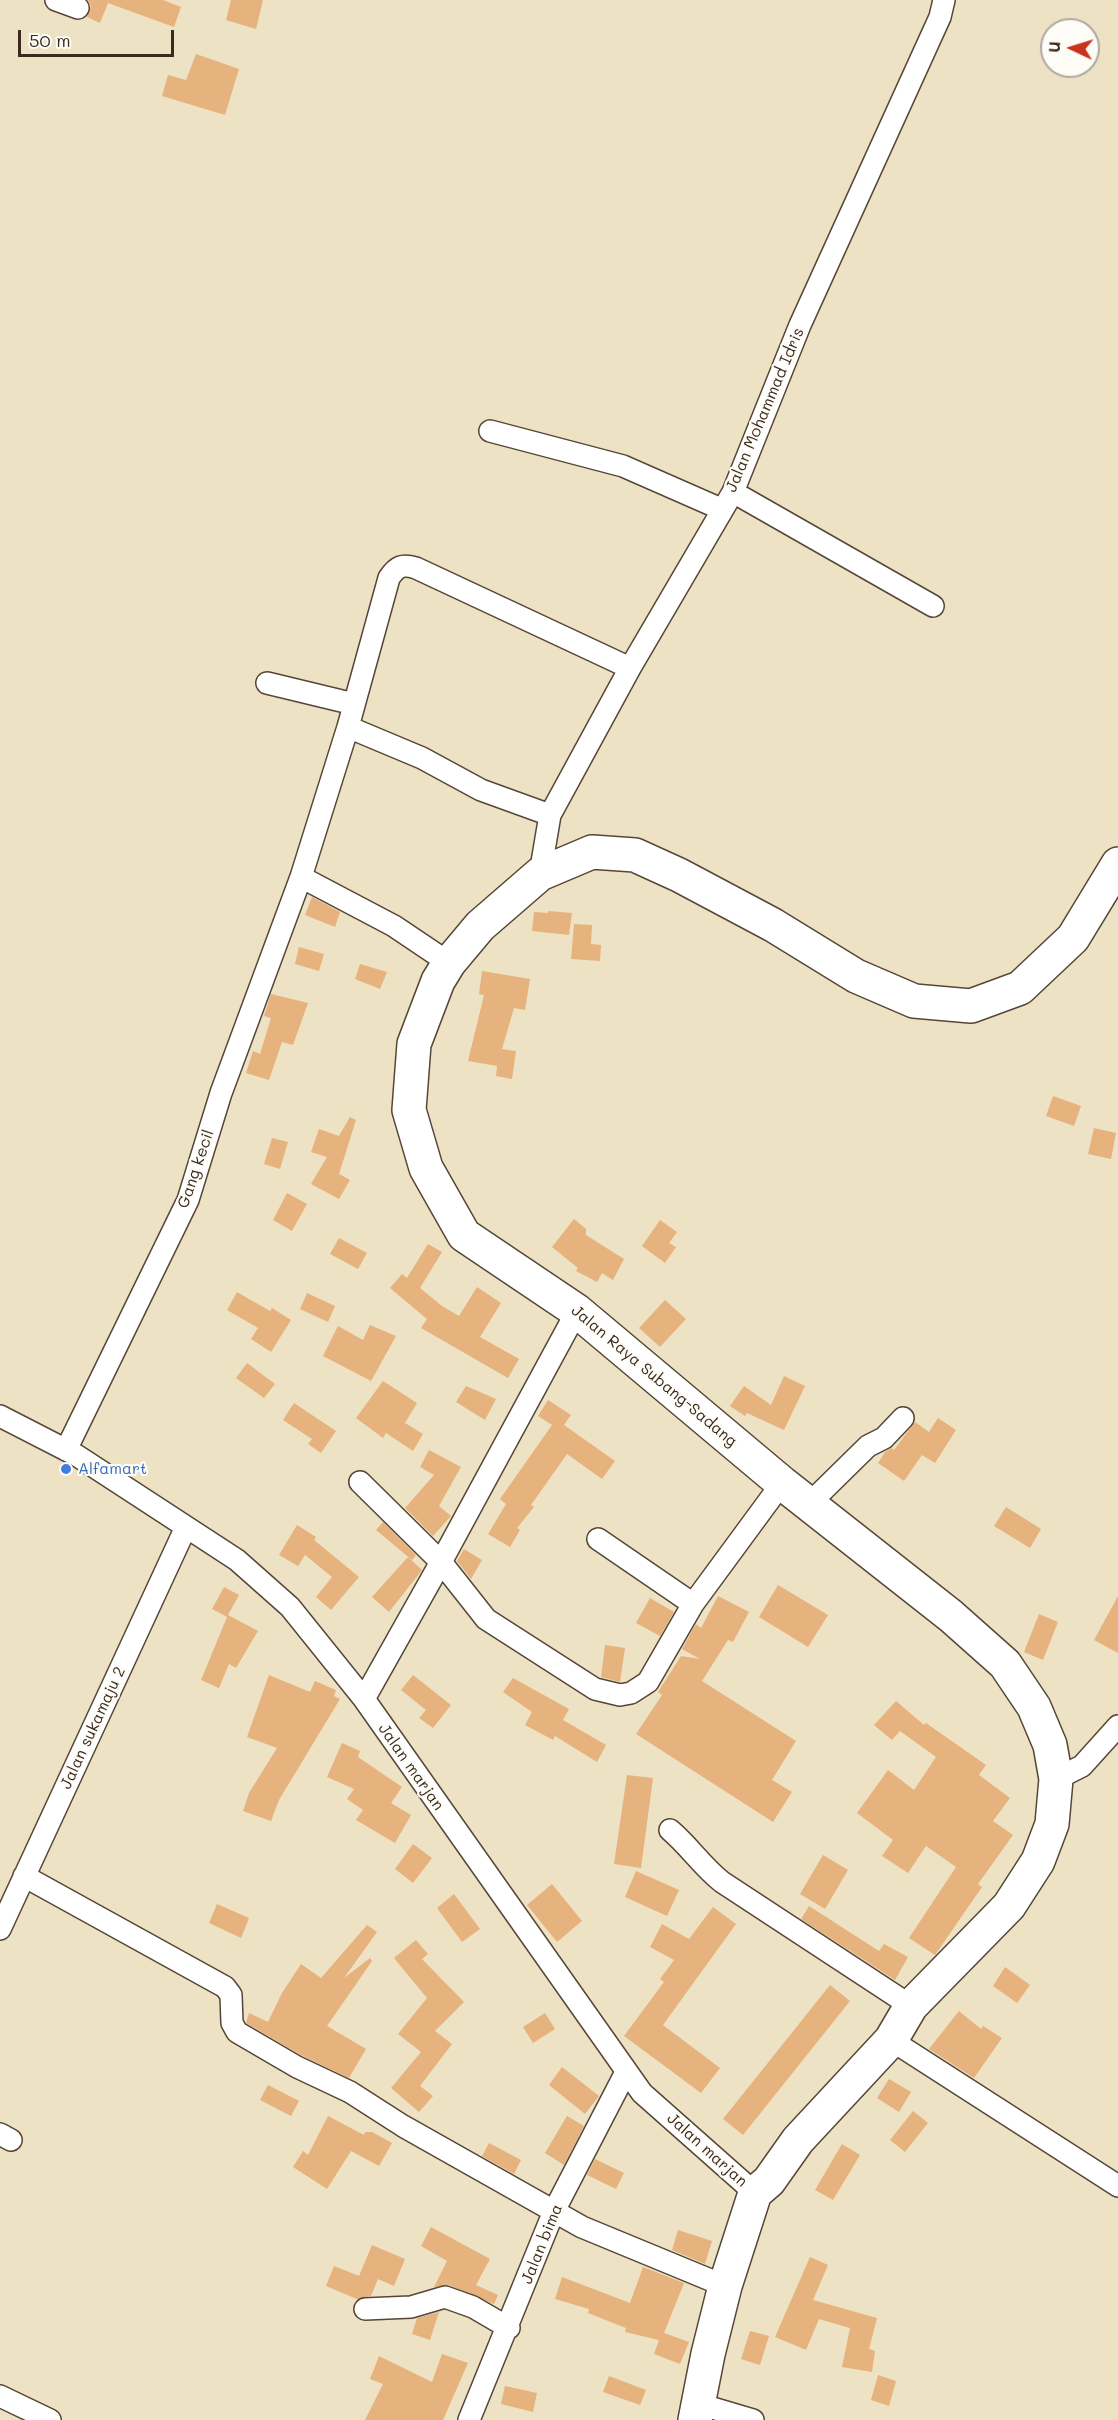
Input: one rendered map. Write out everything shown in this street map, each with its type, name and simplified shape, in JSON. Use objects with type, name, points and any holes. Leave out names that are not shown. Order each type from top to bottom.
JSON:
[{"type":"main road","name":"Jalan Raya Subang-Sadang","points":[[697,2412],[708,2354],[725,2286],[755,2193],[769,2181],[798,2140],[891,2040],[911,2006],[1015,1897],[1038,1861],[1052,1824],[1056,1779],[1050,1745],[1034,1707],[1005,1664],[951,1616],[782,1483],[577,1311],[464,1235],[426,1168],[409,1110],[414,1044],[438,981],[449,963],[480,926],[540,874],[592,852],[635,855],[774,925],[856,976],[914,1002],[971,1006],[1020,988],[1073,938],[1118,864]]},
{"type":"street","points":[[56,0],[78,8]]},
{"type":"street","name":"Jalan Mohammad Idris","points":[[540,874],[550,814],[630,668],[727,500],[800,325],[940,17],[944,0]]},
{"type":"street","points":[[490,431],[623,466],[727,500],[933,606]]},
{"type":"street","name":"Gang kecil","points":[[66,1450],[188,1200],[221,1093],[301,877],[348,728],[389,578],[395,569],[401,565],[416,568],[630,668]]},
{"type":"street","points":[[267,683],[354,704]]},
{"type":"street","points":[[348,728],[422,758],[481,790],[550,814]]},
{"type":"street","points":[[301,877],[394,926],[449,963]]},
{"type":"street","points":[[364,1699],[577,1311]]},
{"type":"street","name":"Jalan marjan","points":[[0,1416],[66,1450],[237,1560],[290,1606],[364,1699],[642,2093],[755,2193]]},
{"type":"street","points":[[810,1503],[868,1446],[884,1438],[903,1418]]},
{"type":"street","points":[[360,1482],[441,1562],[486,1619],[499,1625],[595,1689],[607,1693],[631,1693],[648,1682],[693,1605],[782,1483]]},
{"type":"street","name":"Jalan sukamaju 2","points":[[0,1929],[186,1527]]},
{"type":"street","points":[[598,1539],[693,1605]]},
{"type":"street","points":[[1056,1779],[1082,1766],[1118,1726]]},
{"type":"street","points":[[670,1830],[683,1841],[702,1866],[722,1882],[911,2006]]},
{"type":"street","points":[[24,1876],[225,1987],[231,1995],[232,2023],[237,2032],[297,2067],[350,2092],[403,2126],[582,2227],[725,2286]]},
{"type":"street","points":[[891,2040],[1118,2186]]},
{"type":"street","name":"Jalan bima","points":[[469,2420],[509,2328],[554,2211],[626,2072]]},
{"type":"street","points":[[365,2309],[411,2307],[445,2297],[473,2307],[509,2328]]},
{"type":"street","points":[[0,2396],[50,2420]]},
{"type":"street","points":[[697,2412],[753,2420]]},
{"type":"building","points":[[88,0],[163,0],[181,7],[174,27],[108,3],[100,23],[87,17],[91,6]]},
{"type":"building","points":[[231,0],[263,0],[256,29],[226,20]]},
{"type":"building","points":[[196,54],[239,69],[225,115],[162,96],[168,75],[186,80]]},
{"type":"building","points":[[312,897],[340,912],[335,927],[305,915]]},
{"type":"building","points":[[548,911],[572,913],[569,935],[532,931],[534,912],[548,913]]},
{"type":"building","points":[[574,924],[592,925],[591,944],[601,945],[600,961],[571,959]]},
{"type":"building","points":[[299,947],[324,954],[319,971],[295,964]]},
{"type":"building","points":[[360,964],[387,972],[380,989],[355,979]]},
{"type":"building","points":[[482,971],[530,979],[525,1010],[514,1008],[502,1049],[516,1051],[512,1079],[496,1076],[497,1066],[468,1061],[484,995],[479,994]]},
{"type":"building","points":[[271,994],[308,1003],[293,1045],[282,1042],[269,1080],[246,1073],[253,1051],[260,1054],[271,1018],[264,1016]]},
{"type":"building","points":[[1053,1096],[1081,1106],[1074,1126],[1046,1116]]},
{"type":"building","points":[[350,1117],[356,1120],[339,1174],[350,1180],[339,1199],[311,1184],[327,1157],[311,1152],[319,1129],[339,1136]]},
{"type":"building","points":[[1094,1128],[1116,1133],[1111,1159],[1088,1154]]},
{"type":"building","points":[[272,1138],[288,1142],[280,1169],[264,1164]]},
{"type":"building","points":[[287,1193],[307,1204],[292,1231],[273,1220]]},
{"type":"building","points":[[574,1219],[586,1229],[586,1235],[624,1259],[613,1280],[602,1273],[597,1282],[576,1271],[578,1268],[552,1247]]},
{"type":"building","points":[[660,1220],[677,1232],[669,1243],[676,1247],[665,1263],[642,1246]]},
{"type":"building","points":[[339,1238],[367,1253],[358,1269],[330,1254]]},
{"type":"building","points":[[428,1244],[442,1252],[420,1288],[442,1306],[459,1316],[477,1287],[501,1303],[480,1337],[519,1359],[508,1378],[421,1328],[427,1319],[390,1288],[402,1274],[407,1278]]},
{"type":"building","points":[[237,1292],[270,1311],[272,1308],[291,1320],[271,1352],[251,1339],[258,1328],[227,1310]]},
{"type":"building","points":[[307,1293],[335,1306],[328,1322],[300,1309]]},
{"type":"building","points":[[665,1300],[686,1319],[660,1347],[639,1328]]},
{"type":"building","points":[[370,1325],[396,1336],[371,1381],[323,1356],[338,1326],[363,1340]]},
{"type":"building","points":[[247,1363],[275,1384],[264,1398],[236,1378]]},
{"type":"building","points":[[784,1376],[805,1386],[784,1430],[747,1413],[745,1416],[730,1406],[744,1386],[771,1405]]},
{"type":"building","points":[[383,1381],[417,1403],[405,1423],[423,1434],[413,1451],[386,1433],[383,1438],[356,1418]]},
{"type":"building","points":[[466,1386],[496,1399],[485,1420],[456,1402]]},
{"type":"building","points":[[548,1400],[571,1415],[564,1425],[615,1461],[602,1479],[567,1454],[531,1505],[534,1507],[517,1528],[520,1530],[510,1547],[488,1534],[506,1504],[500,1499],[552,1425],[538,1416]]},
{"type":"building","points":[[294,1403],[336,1431],[321,1453],[308,1444],[312,1439],[283,1420]]},
{"type":"building","points":[[938,1418],[956,1430],[935,1463],[922,1455],[904,1481],[878,1463],[885,1452],[892,1448],[894,1450],[915,1422],[929,1432]]},
{"type":"building","points":[[429,1450],[461,1467],[439,1506],[451,1516],[433,1536],[405,1508],[434,1475],[420,1467]]},
{"type":"building","points":[[1006,1507],[1041,1529],[1030,1548],[994,1526]]},
{"type":"building","points":[[383,1522],[416,1555],[412,1560],[376,1530]]},
{"type":"building","points":[[297,1525],[316,1537],[314,1540],[359,1577],[331,1610],[316,1597],[332,1577],[305,1555],[298,1566],[279,1555]]},
{"type":"building","points":[[464,1549],[482,1560],[471,1579],[457,1561]]},
{"type":"building","points":[[408,1557],[422,1570],[389,1612],[372,1597]]},
{"type":"building","points":[[778,1585],[828,1615],[808,1647],[759,1617]]},
{"type":"building","points":[[224,1587],[239,1595],[228,1615],[258,1631],[236,1668],[229,1664],[219,1688],[201,1680],[227,1617],[212,1609]]},
{"type":"building","points":[[718,1596],[749,1612],[733,1642],[728,1640],[702,1681],[796,1741],[772,1780],[792,1792],[773,1822],[636,1734],[662,1695],[658,1692],[681,1656],[700,1659],[682,1649],[696,1624],[701,1628]]},
{"type":"building","points":[[1118,1596],[1118,1653],[1094,1640]]},
{"type":"building","points":[[650,1598],[674,1612],[660,1636],[636,1623]]},
{"type":"building","points":[[1039,1614],[1058,1622],[1043,1660],[1024,1652]]},
{"type":"building","points":[[605,1645],[625,1648],[620,1682],[601,1677]]},
{"type":"building","points":[[269,1675],[310,1692],[315,1681],[336,1690],[334,1696],[340,1699],[279,1800],[271,1821],[243,1811],[249,1793],[277,1748],[247,1737]]},
{"type":"building","points":[[413,1675],[451,1705],[433,1728],[419,1718],[426,1710],[401,1690]]},
{"type":"building","points":[[513,1678],[569,1709],[563,1720],[606,1745],[597,1762],[555,1736],[553,1740],[525,1725],[532,1712],[503,1692]]},
{"type":"building","points":[[896,1701],[924,1725],[926,1723],[986,1765],[979,1775],[1010,1798],[993,1821],[1013,1835],[978,1884],[982,1887],[935,1955],[909,1938],[956,1867],[926,1846],[908,1873],[882,1856],[893,1840],[857,1813],[888,1770],[914,1790],[936,1757],[900,1731],[892,1740],[874,1725]]},
{"type":"building","points":[[342,1743],[360,1751],[358,1757],[402,1787],[391,1803],[411,1815],[395,1843],[356,1820],[363,1810],[347,1799],[354,1789],[327,1777]]},
{"type":"building","points":[[627,1775],[653,1778],[641,1868],[614,1864]]},
{"type":"building","points":[[413,1844],[432,1858],[413,1883],[395,1869]]},
{"type":"building","points":[[823,1855],[848,1870],[825,1909],[800,1894]]},
{"type":"building","points":[[636,1871],[679,1890],[667,1916],[625,1897]]},
{"type":"building","points":[[552,1884],[582,1921],[557,1942],[527,1905]]},
{"type":"building","points":[[454,1894],[480,1929],[462,1942],[437,1908]]},
{"type":"building","points":[[217,1904],[249,1918],[241,1938],[209,1923]]},
{"type":"building","points":[[809,1906],[879,1951],[884,1944],[908,1957],[895,1980],[801,1919]]},
{"type":"building","points":[[713,1907],[736,1924],[663,2025],[720,2068],[701,2093],[624,2036],[664,1982],[660,1979],[674,1960],[650,1947],[662,1924],[689,1939]]},
{"type":"building","points":[[367,1925],[377,1932],[344,1978],[370,1958],[372,1961],[327,2026],[366,2049],[349,2078],[303,2056],[246,2023],[249,2013],[268,2022],[282,1993],[301,1964],[321,1978]]},
{"type":"building","points":[[416,1940],[428,1954],[422,1959],[464,2002],[435,2031],[452,2044],[420,2086],[433,2096],[419,2112],[391,2088],[421,2052],[398,2034],[427,1998],[394,1958]]},
{"type":"building","points":[[1005,1967],[1030,1985],[1017,2003],[993,1986]]},
{"type":"building","points":[[830,1985],[850,2001],[743,2135],[723,2119]]},
{"type":"building","points":[[959,2011],[981,2029],[983,2026],[1002,2038],[974,2078],[929,2049]]},
{"type":"building","points":[[545,2013],[555,2029],[533,2043],[523,2027]]},
{"type":"building","points":[[562,2067],[599,2096],[585,2114],[549,2085]]},
{"type":"building","points":[[889,2079],[911,2092],[899,2112],[877,2098]]},
{"type":"building","points":[[268,2085],[299,2101],[291,2116],[260,2100]]},
{"type":"building","points":[[913,2111],[928,2123],[905,2152],[890,2140]]},
{"type":"building","points":[[328,2116],[364,2135],[365,2132],[372,2132],[392,2143],[379,2166],[351,2151],[327,2189],[293,2167],[303,2151],[308,2155]]},
{"type":"building","points":[[567,2116],[584,2126],[564,2165],[545,2153]]},
{"type":"building","points":[[489,2143],[521,2160],[514,2174],[482,2156]]},
{"type":"building","points":[[842,2144],[860,2155],[833,2200],[815,2190]]},
{"type":"building","points":[[595,2159],[624,2173],[616,2189],[587,2175]]},
{"type":"building","points":[[431,2227],[490,2259],[476,2285],[498,2295],[494,2304],[449,2285],[434,2287],[447,2261],[421,2246]]},
{"type":"building","points":[[678,2230],[712,2241],[705,2264],[672,2250]]},
{"type":"building","points":[[372,2245],[405,2259],[394,2286],[378,2279],[371,2296],[357,2299],[326,2286],[334,2266],[359,2276]]},
{"type":"building","points":[[810,2257],[828,2265],[813,2300],[877,2318],[869,2349],[875,2351],[872,2372],[842,2367],[850,2328],[819,2319],[806,2350],[775,2337]]},
{"type":"building","points":[[643,2267],[684,2283],[664,2333],[689,2342],[680,2364],[654,2354],[659,2340],[625,2332],[626,2328],[588,2313],[589,2309],[555,2299],[562,2277],[630,2303]]},
{"type":"building","points":[[439,2312],[430,2340],[412,2334],[417,2318]]},
{"type":"building","points":[[750,2331],[769,2336],[760,2365],[741,2359]]},
{"type":"building","points":[[442,2354],[468,2363],[443,2420],[365,2420],[383,2384],[370,2379],[379,2356],[432,2382]]},
{"type":"building","points":[[878,2375],[896,2381],[889,2406],[871,2400]]},
{"type":"building","points":[[609,2376],[646,2390],[640,2405],[603,2392]]},
{"type":"building","points":[[505,2386],[537,2393],[533,2412],[501,2404]]},
{"type":"place","name":"Alfamart","points":[[66,1469]]}]
